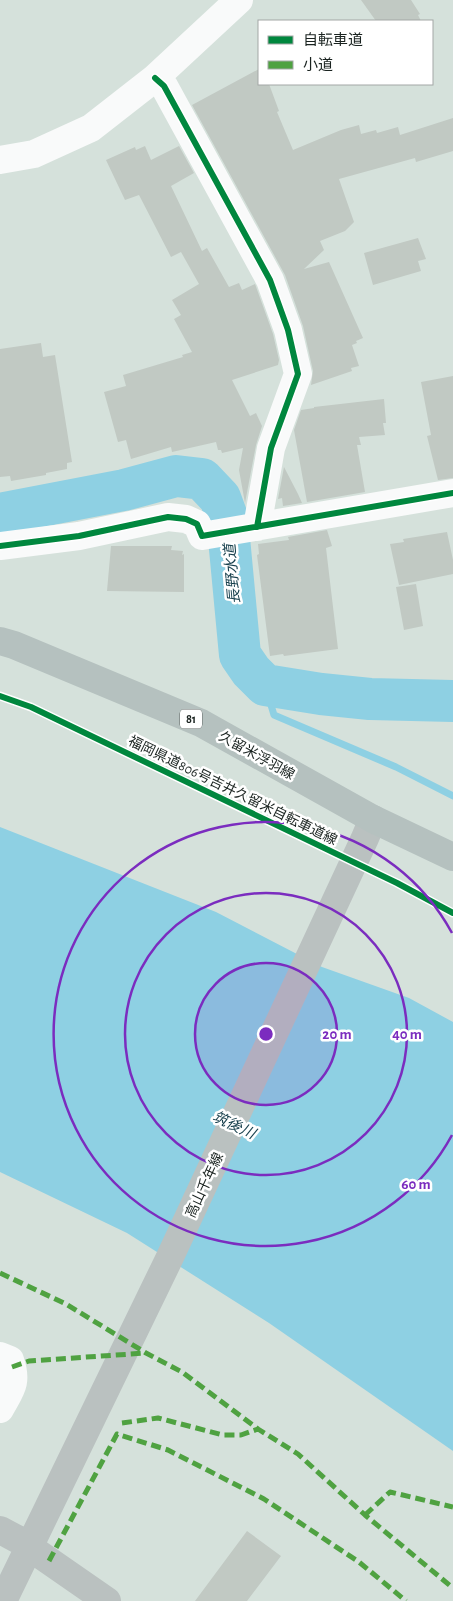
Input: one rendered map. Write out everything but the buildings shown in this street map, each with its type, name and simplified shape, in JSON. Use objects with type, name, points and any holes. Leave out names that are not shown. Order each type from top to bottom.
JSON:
[{"type":"main road","name":"久留米浮羽線","points":[[0,642],[14,645],[201,723],[369,828],[453,857]]},
{"type":"main road","name":"高山千年線","points":[[3,1601],[170,1257],[369,828]]},
{"type":"main road","points":[[0,1530],[19,1540],[107,1601]]},
{"type":"street","points":[[0,160],[34,154],[91,128],[155,78],[239,0]]},
{"type":"street","points":[[155,78],[164,86],[270,280],[288,330],[298,374],[271,448],[254,527]]},
{"type":"street","points":[[0,546],[78,536],[168,518],[186,519],[197,524],[202,536],[453,492]]},
{"type":"street","points":[[0,1356],[10,1360],[14,1372],[12,1386],[0,1409]]},
{"type":"water","name":"筑後川","points":[[0,827],[216,912],[322,967],[409,998],[453,1022],[453,1451],[269,1323],[127,1233],[0,1172]]},
{"type":"waterway","name":"長野水道","points":[[0,514],[124,490],[176,476],[202,479],[220,498],[227,517],[240,655],[251,671],[265,685],[321,694],[370,699],[453,701]]},
{"type":"waterway","points":[[265,685],[274,715],[396,767],[453,796]]},
{"type":"marked path","points":[[0,1273],[66,1304],[146,1353],[182,1372],[258,1429],[298,1454],[365,1515],[453,1588]]},
{"type":"marked path","points":[[12,1367],[29,1361],[146,1353]]},
{"type":"marked path","points":[[122,1423],[158,1418],[223,1435],[241,1435],[258,1429]]},
{"type":"marked path","points":[[49,1561],[117,1434],[168,1450],[264,1499],[359,1562],[406,1601]]},
{"type":"marked path","points":[[365,1515],[390,1492],[453,1507]]},
{"type":"cycle path","points":[[155,78],[164,86],[270,280],[288,330],[298,374],[271,448],[257,527]]},
{"type":"cycle path","points":[[0,546],[79,536],[168,517],[186,519],[197,524],[202,536],[453,493]]},
{"type":"cycle path","name":"福岡県道806号吉井久留米自転車道線","points":[[0,696],[31,707],[397,883],[453,913]]}]
